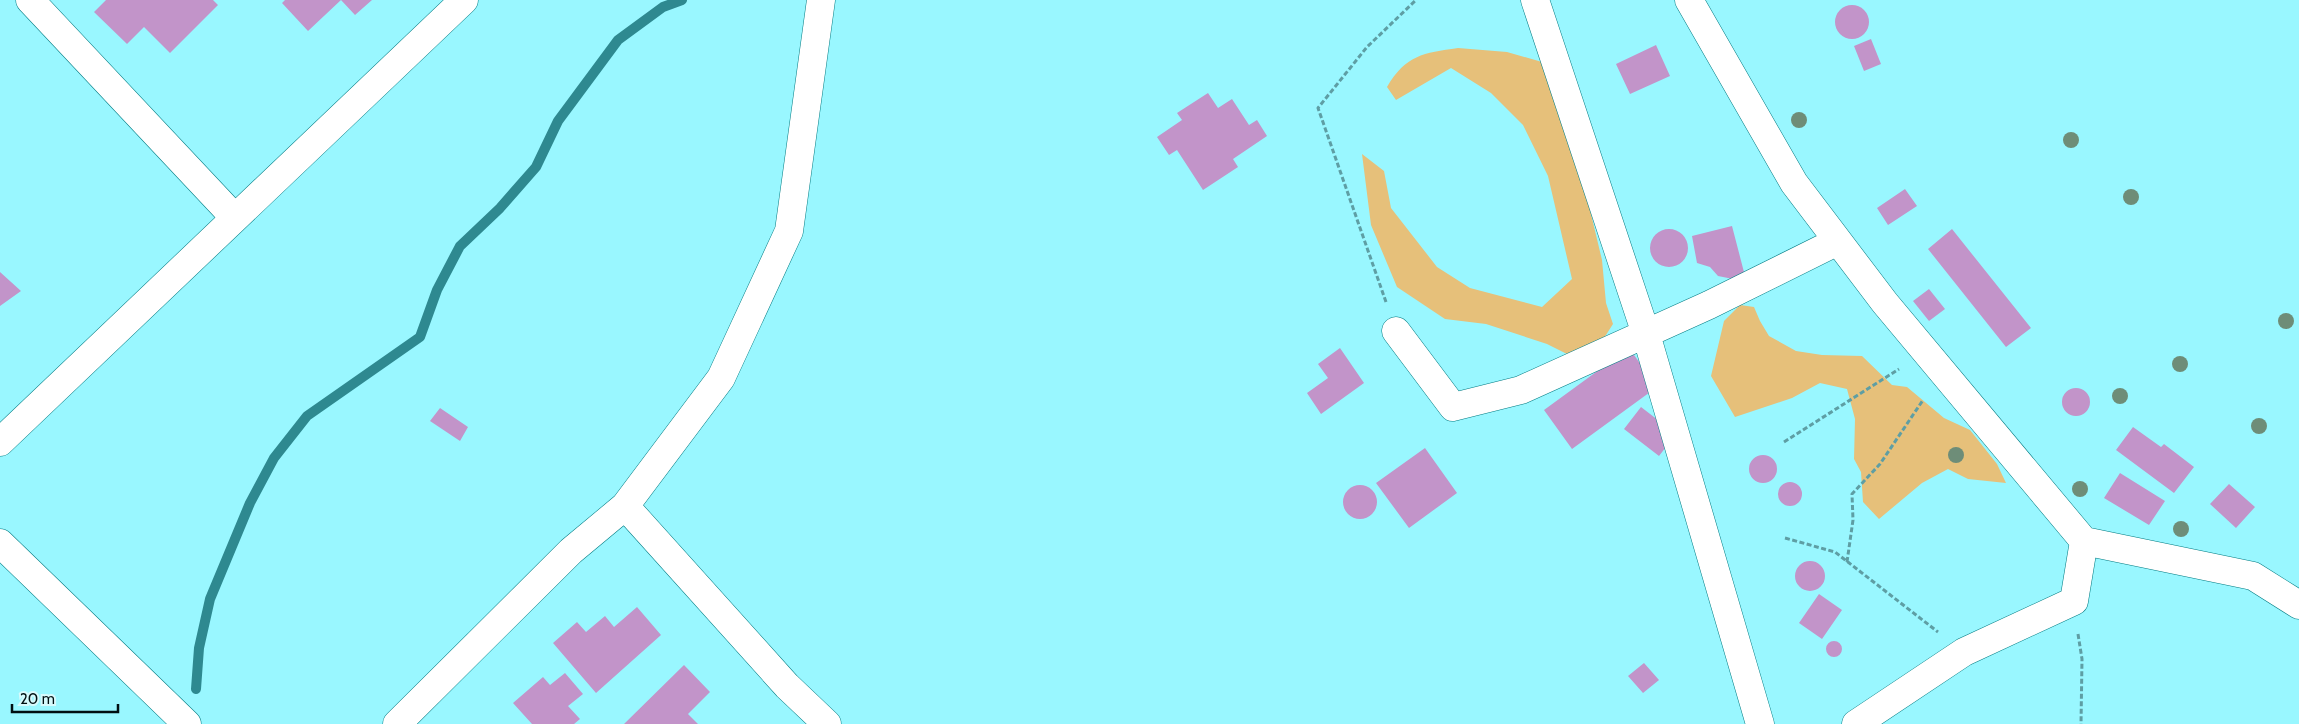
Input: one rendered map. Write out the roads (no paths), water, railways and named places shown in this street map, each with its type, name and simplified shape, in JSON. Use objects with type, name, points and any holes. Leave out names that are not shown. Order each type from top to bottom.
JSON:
[{"type":"street","points":[[30,0],[236,218]]},
{"type":"street","points":[[0,442],[464,0]]},
{"type":"street","points":[[397,724],[571,552],[625,506],[721,378],[789,231],[821,0]]},
{"type":"street","points":[[1535,0],[1646,334],[1760,724]]},
{"type":"street","points":[[1689,0],[1794,183],[1885,304],[2084,541],[2253,576],[2299,605]]},
{"type":"street","points":[[1396,331],[1453,408],[1521,390],[1709,306],[1838,241]]},
{"type":"street","points":[[625,506],[787,686],[827,724]]},
{"type":"street","points":[[1856,724],[1964,652],[2074,601],[2084,541]]},
{"type":"street","points":[[0,543],[186,724]]},
{"type":"waterway","points":[[196,689],[199,648],[210,599],[250,503],[274,458],[307,416],[420,337],[437,290],[460,246],[500,208],[536,167],[558,121],[618,40],[663,7],[682,0]]}]
